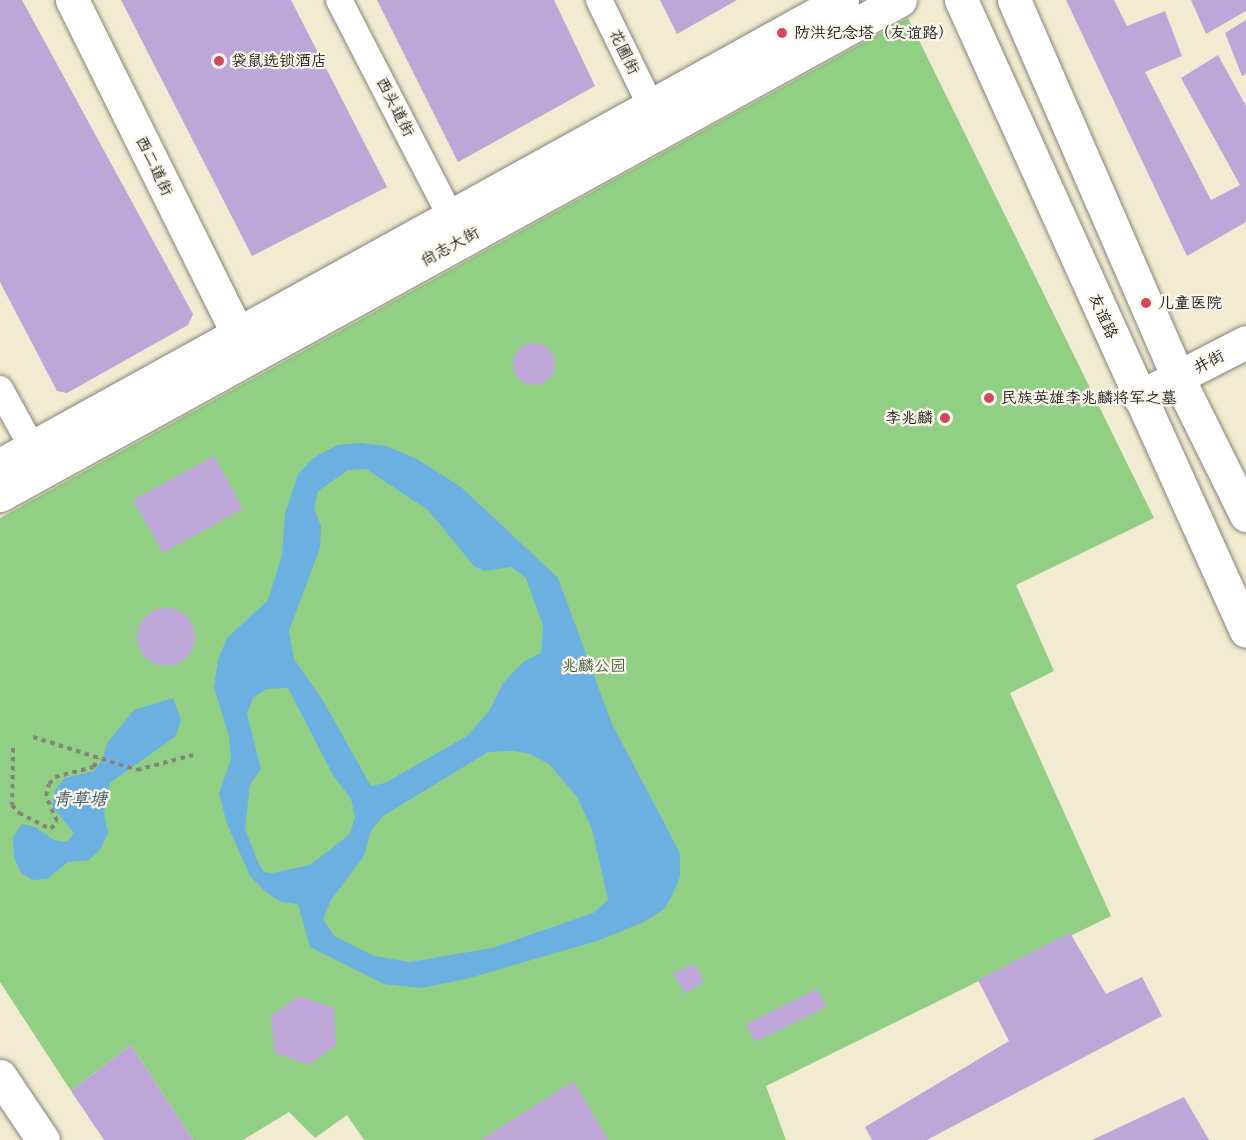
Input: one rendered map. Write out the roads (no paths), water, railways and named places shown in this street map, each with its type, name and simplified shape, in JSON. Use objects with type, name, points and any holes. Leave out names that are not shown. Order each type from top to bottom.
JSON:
[{"type":"main road","name":"西二道街","points":[[72,0],[237,333]]},
{"type":"main road","name":"尚志大街","points":[[0,465],[842,0]]},
{"type":"main road","name":"尚志大街","points":[[0,495],[900,0]]},
{"type":"main road","name":"友谊路","points":[[961,0],[1246,631]]},
{"type":"main road","points":[[1014,0],[1178,378],[1246,515]]},
{"type":"main road","name":"井街","points":[[1139,397],[1246,342]]},
{"type":"main road","points":[[0,1076],[43,1140]]},
{"type":"street","name":"西头道街","points":[[339,0],[450,215]]},
{"type":"street","name":"花圃街","points":[[599,0],[650,104]]},
{"type":"street","points":[[0,389],[32,447]]},
{"type":"water","points":[[360,443],[386,446],[417,459],[461,487],[558,578],[612,724],[680,853],[680,877],[664,909],[644,922],[597,941],[466,979],[421,988],[384,984],[310,947],[298,904],[281,902],[267,893],[250,876],[227,824],[219,793],[231,759],[229,737],[214,687],[218,660],[227,638],[268,600],[282,555],[285,514],[298,474],[313,458],[338,445]],"holes":[[[366,469],[428,510],[474,566],[484,571],[512,567],[526,578],[543,626],[541,653],[523,662],[503,683],[489,711],[467,736],[385,783],[371,786],[322,699],[294,659],[289,631],[320,548],[321,526],[314,508],[318,491],[348,470]],[[288,688],[333,775],[351,799],[355,817],[350,834],[310,865],[272,873],[264,872],[245,829],[250,785],[261,769],[247,714],[253,698],[266,689]],[[513,751],[530,754],[549,764],[577,797],[592,829],[608,900],[593,913],[492,948],[410,962],[374,956],[334,936],[323,919],[331,900],[364,856],[371,831],[383,816],[488,752]]]},
{"type":"water","name":"青草塘","points":[[173,698],[181,720],[176,736],[110,783],[104,813],[108,833],[100,850],[89,860],[68,862],[47,879],[33,880],[21,873],[14,857],[13,837],[22,824],[35,827],[54,840],[67,842],[74,833],[52,806],[55,790],[65,778],[94,771],[103,759],[107,743],[134,710]]},
{"type":"place","name":"防洪纪念塔（友谊路）","points":[[782,33]]},
{"type":"place","name":"袋鼠选锁酒店","points":[[219,61]]},
{"type":"place","name":"儿童医院","points":[[1146,303]]},
{"type":"place","name":"民族英雄李兆麟将军之墓","points":[[989,398]]},
{"type":"place","name":"李兆麟","points":[[945,418]]},
{"type":"park label","name":"兆麟公园","points":[[594,666]]}]
